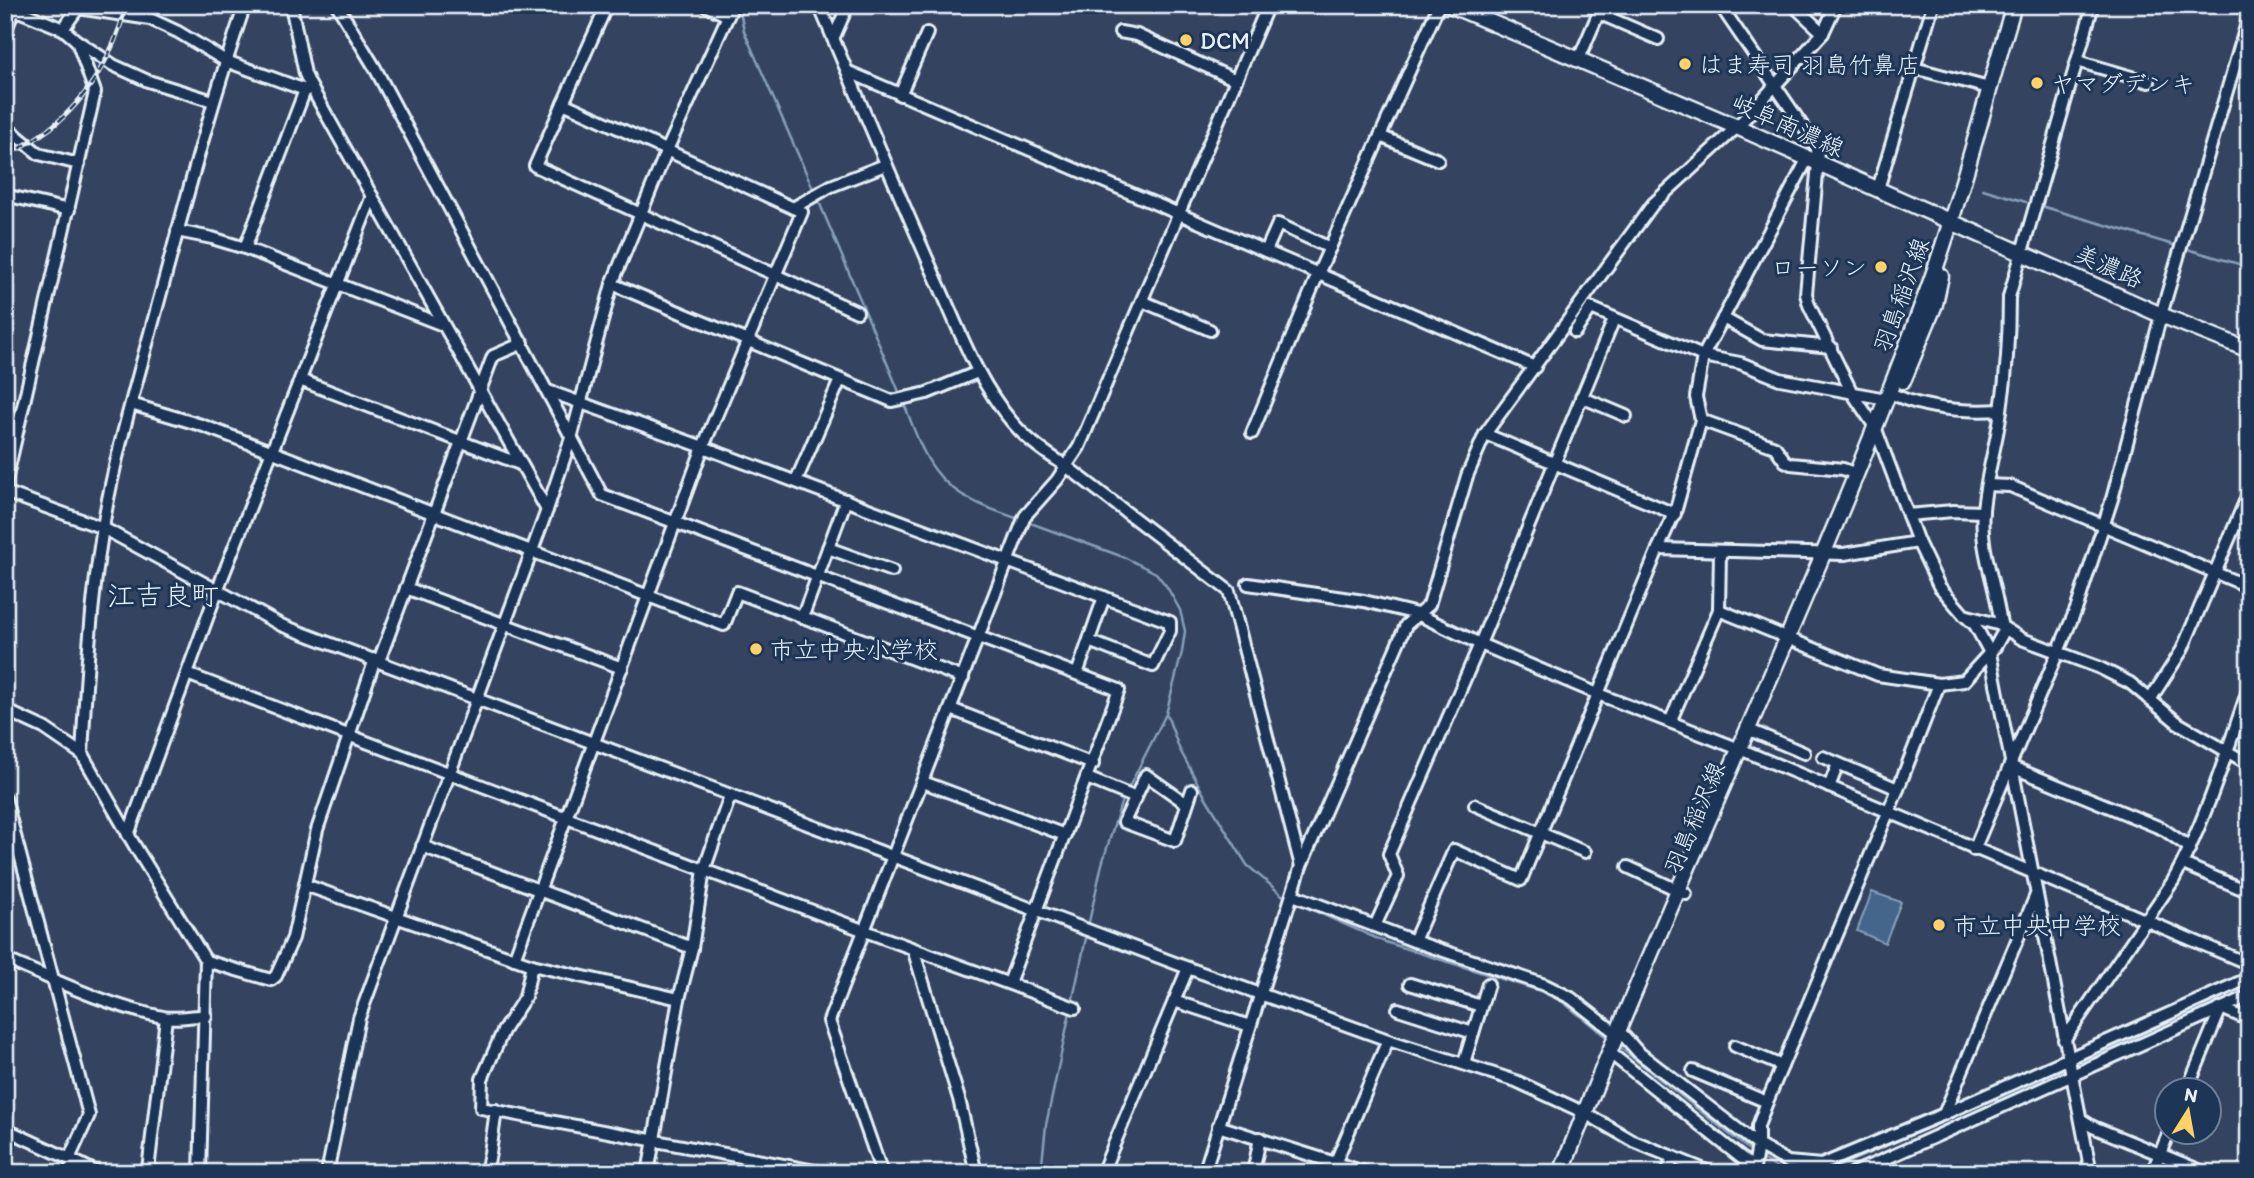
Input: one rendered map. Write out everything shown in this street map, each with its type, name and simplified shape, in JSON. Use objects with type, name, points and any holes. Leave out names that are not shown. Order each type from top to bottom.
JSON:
[{"type":"main road","name":"岐阜南濃線","points":[[1450,5],[1737,127],[1951,223]]},
{"type":"main road","name":"羽島稲沢線","points":[[1571,1173],[1589,1115],[1616,1045],[1892,398],[1951,223],[2014,5]]},
{"type":"main road","name":"美濃路","points":[[1951,223],[2161,315],[2249,350]]},
{"type":"main road","name":"羽島稲沢線","points":[[1828,552],[1856,474],[1877,433]]},
{"type":"main road","name":"羽島稲沢線","points":[[1561,1173],[1589,1115]]},
{"type":"street","points":[[82,754],[84,708],[103,528],[131,404],[177,231],[213,101],[245,5]]},
{"type":"street","points":[[291,5],[308,88],[372,195],[547,510]]},
{"type":"street","points":[[337,5],[523,343],[602,495],[677,521],[1119,690],[1009,983]]},
{"type":"street","points":[[607,5],[535,166],[856,312]]},
{"type":"street","points":[[327,1173],[359,1018],[547,510],[572,435],[612,284],[667,150],[730,11],[705,5]]},
{"type":"street","points":[[819,5],[886,165],[978,372],[1012,422],[1039,449],[1066,466],[1229,591],[1301,866]]},
{"type":"street","points":[[833,38],[848,5]]},
{"type":"street","points":[[882,1173],[830,1021],[1025,516],[1057,480],[1079,447],[1268,5]]},
{"type":"street","points":[[1252,433],[1318,274],[1439,5]]},
{"type":"street","points":[[1720,5],[1816,147],[1806,294],[1809,305],[1852,391],[1877,433],[1918,542],[1939,586],[1975,625],[1990,653],[2091,1173]]},
{"type":"street","points":[[1878,189],[1933,5]]},
{"type":"street","points":[[1719,610],[1878,675],[1939,684],[1964,681],[1990,653],[2003,626],[1987,565],[1983,512],[2001,410],[2009,297],[2093,5]]},
{"type":"street","points":[[2233,5],[2249,9]]},
{"type":"street","points":[[1794,6],[1823,33]]},
{"type":"street","points":[[1204,1173],[1301,866],[1406,625],[1429,605],[1467,476],[1485,435],[1653,204],[1737,127],[1823,33],[1835,6]]},
{"type":"street","points":[[63,29],[78,8],[150,19],[178,32],[226,61],[308,88]]},
{"type":"street","points":[[1578,61],[1600,9],[1658,39]]},
{"type":"street","points":[[5,32],[12,10],[63,29],[104,61],[148,81],[213,101]]},
{"type":"street","points":[[1973,850],[2077,607],[2103,526],[2161,315],[2249,16]]},
{"type":"street","points":[[1121,32],[1137,35],[1236,80]]},
{"type":"street","points":[[900,95],[927,33]]},
{"type":"street","points":[[5,485],[95,92],[76,41]]},
{"type":"street","points":[[2077,61],[2149,82]]},
{"type":"street","points":[[1914,68],[1989,88]]},
{"type":"street","points":[[849,72],[1535,367]]},
{"type":"street","points":[[245,248],[308,88]]},
{"type":"street","points":[[514,959],[703,447],[802,212],[563,103]]},
{"type":"street","points":[[5,126],[39,154],[79,164]]},
{"type":"street","points":[[1380,136],[1438,160]]},
{"type":"street","points":[[1414,941],[1454,850],[1521,880],[1675,514],[1701,420],[1696,397],[1703,356],[1813,161]]},
{"type":"street","points":[[793,208],[831,186],[886,165]]},
{"type":"street","points":[[5,195],[69,210]]},
{"type":"street","points":[[128,835],[217,591],[372,195]]},
{"type":"street","points":[[1266,251],[1278,224],[1330,248]]},
{"type":"street","points":[[177,231],[245,248],[443,325]]},
{"type":"street","points":[[612,284],[892,401],[927,393],[978,372]]},
{"type":"street","points":[[1142,301],[1210,330]]},
{"type":"street","points":[[1575,331],[1591,308],[1703,356],[1740,363],[1780,379],[1967,412],[2001,410]]},
{"type":"street","points":[[1723,318],[1762,340],[1831,346]]},
{"type":"street","points":[[1375,926],[1398,876],[1389,854],[1480,644],[1614,319]]},
{"type":"street","points":[[206,961],[271,980],[276,976],[293,938],[317,830],[348,735],[493,356],[523,343]]},
{"type":"street","points":[[300,380],[520,464]]},
{"type":"street","points":[[796,481],[840,380]]},
{"type":"street","points":[[548,391],[1170,622],[1170,631],[1153,666],[1089,641]]},
{"type":"street","points":[[1581,397],[1626,416]]},
{"type":"street","points":[[131,404],[201,425],[724,625],[737,593],[963,678]]},
{"type":"street","points":[[1701,420],[1775,447],[1785,461],[1791,464],[1843,469],[1856,474]]},
{"type":"street","points":[[1485,435],[1675,514]]},
{"type":"street","points":[[1987,485],[2010,486],[2249,587]]},
{"type":"street","points":[[5,492],[103,528],[281,625],[1260,995],[1516,1081],[1589,1115],[1633,1141],[1712,1173]]},
{"type":"street","points":[[2150,700],[2182,650],[2249,492]]},
{"type":"street","points":[[802,618],[846,500]]},
{"type":"street","points":[[1909,515],[1953,511],[1983,512]]},
{"type":"street","points":[[1658,549],[1844,554],[1918,542]]},
{"type":"street","points":[[828,548],[892,571]]},
{"type":"street","points":[[1670,722],[1719,610],[1720,552]]},
{"type":"street","points":[[1248,584],[1364,601],[1418,614],[1480,644],[1598,694],[1829,787],[1973,850],[2249,964]]},
{"type":"street","points":[[406,588],[622,668]]},
{"type":"street","points":[[1077,674],[1104,597]]},
{"type":"street","points":[[1964,615],[2003,626],[2022,639],[2098,667],[2130,683],[2178,723],[2249,764]]},
{"type":"street","points":[[187,674],[865,931],[1075,1007]]},
{"type":"street","points":[[1756,1159],[1758,1126],[1767,1102],[1939,684]]},
{"type":"street","points":[[2064,1040],[2183,864],[2249,687]]},
{"type":"street","points":[[951,709],[1093,764]]},
{"type":"street","points":[[5,710],[44,728],[82,754],[128,835],[206,961],[200,1173]]},
{"type":"street","points":[[1751,731],[1804,753]]},
{"type":"street","points":[[1823,757],[1898,789]]},
{"type":"street","points":[[2011,763],[2163,829],[2190,848]]},
{"type":"street","points":[[1829,787],[1838,764]]},
{"type":"street","points":[[1187,804],[1146,775],[1124,822],[1175,841],[1192,790]]},
{"type":"street","points":[[1087,778],[1136,798]]},
{"type":"street","points":[[923,782],[1065,835]]},
{"type":"street","points":[[648,1173],[679,999],[692,948],[704,870],[730,796]]},
{"type":"street","points":[[5,798],[89,1115],[68,1173]]},
{"type":"street","points":[[1475,805],[1585,852]]},
{"type":"street","points":[[422,846],[692,948]]},
{"type":"street","points":[[2183,864],[2249,892]]},
{"type":"street","points":[[1628,867],[1682,892]]},
{"type":"street","points":[[305,885],[532,965],[679,999]]},
{"type":"street","points":[[1944,1114],[2036,895]]},
{"type":"street","points":[[1292,899],[1545,985],[1571,998],[1616,1045],[1756,1159],[1821,1165],[1944,1114],[2249,996]]},
{"type":"street","points":[[913,948],[959,1099],[976,1173]]},
{"type":"street","points":[[5,959],[124,1007],[166,1018],[206,1016]]},
{"type":"street","points":[[532,965],[526,997],[503,1031],[482,1079],[481,1108],[654,1141],[773,1168],[826,1173]]},
{"type":"street","points":[[1102,1173],[1188,968]]},
{"type":"street","points":[[1853,1173],[2249,978]]},
{"type":"street","points":[[1410,984],[1481,1006]]},
{"type":"street","points":[[1464,1063],[1488,984]]},
{"type":"street","points":[[1174,1001],[1250,1026]]},
{"type":"street","points":[[2221,1008],[2249,1020]]},
{"type":"street","points":[[2192,1076],[2221,1008]]},
{"type":"street","points":[[1398,1009],[1473,1033]]},
{"type":"street","points":[[148,1170],[166,1018]]},
{"type":"street","points":[[1331,1173],[1388,1040]]},
{"type":"street","points":[[1616,1045],[1638,1052],[1756,1159]]},
{"type":"street","points":[[1735,1046],[1782,1066]]},
{"type":"street","points":[[1693,1070],[1767,1102]]},
{"type":"street","points":[[486,1173],[496,1110]]},
{"type":"street","points":[[2082,1120],[2206,1173]]},
{"type":"street","points":[[1218,1126],[1367,1173]]},
{"type":"street","points":[[5,1129],[98,1173]]},
{"type":"street","points":[[1253,1173],[1260,1138]]},
{"type":"street","points":[[2152,1173],[2163,1146]]},
{"type":"street","points":[[1667,1173],[1673,1157]]},
{"type":"street","points":[[1877,1173],[1883,1160]]},
{"type":"street","points":[[127,1173],[148,1170],[160,1173]]},
{"type":"water","points":[[1872,892],[1901,902],[1885,943],[1857,931]]},
{"type":"waterway","points":[[739,5],[744,31],[814,191]]},
{"type":"waterway","points":[[1983,189],[2026,202]]},
{"type":"waterway","points":[[817,197],[900,394]]},
{"type":"waterway","points":[[2041,206],[2177,246]]},
{"type":"waterway","points":[[2187,249],[2249,267]]},
{"type":"waterway","points":[[903,401],[925,454],[943,479],[973,501],[1019,519]]},
{"type":"waterway","points":[[1025,521],[1126,558],[1156,573],[1180,610],[1185,631],[1166,714],[1129,787]]},
{"type":"waterway","points":[[1167,715],[1179,748],[1247,865],[1288,900]]},
{"type":"waterway","points":[[1089,922],[1102,864],[1122,800]]},
{"type":"waterway","points":[[1294,902],[1385,942],[1540,991],[1563,1002],[1610,1040]]},
{"type":"waterway","points":[[1072,1003],[1086,938]]},
{"type":"waterway","points":[[2073,1065],[2249,985]]},
{"type":"waterway","points":[[1041,1173],[1046,1125],[1070,1012]]},
{"type":"waterway","points":[[1618,1046],[1752,1152]]},
{"type":"waterway","points":[[1823,1173],[2067,1068]]},
{"type":"waterway","points":[[1761,1158],[1785,1173]]},
{"type":"railway","points":[[5,156],[57,122],[84,94],[106,60],[126,5]]},
{"type":"place","name":"DCM","points":[[1186,40]]},
{"type":"place","name":"はま寿司 羽島竹鼻店","points":[[1685,64]]},
{"type":"place","name":"ヤマダデンキ","points":[[2037,83]]},
{"type":"place","name":"ローソン","points":[[1881,267]]},
{"type":"place","name":"市立中央小学校","points":[[756,649]]},
{"type":"place","name":"市立中央中学校","points":[[1939,925]]},
{"type":"district","name":"江吉良町","points":[[163,595]]}]
